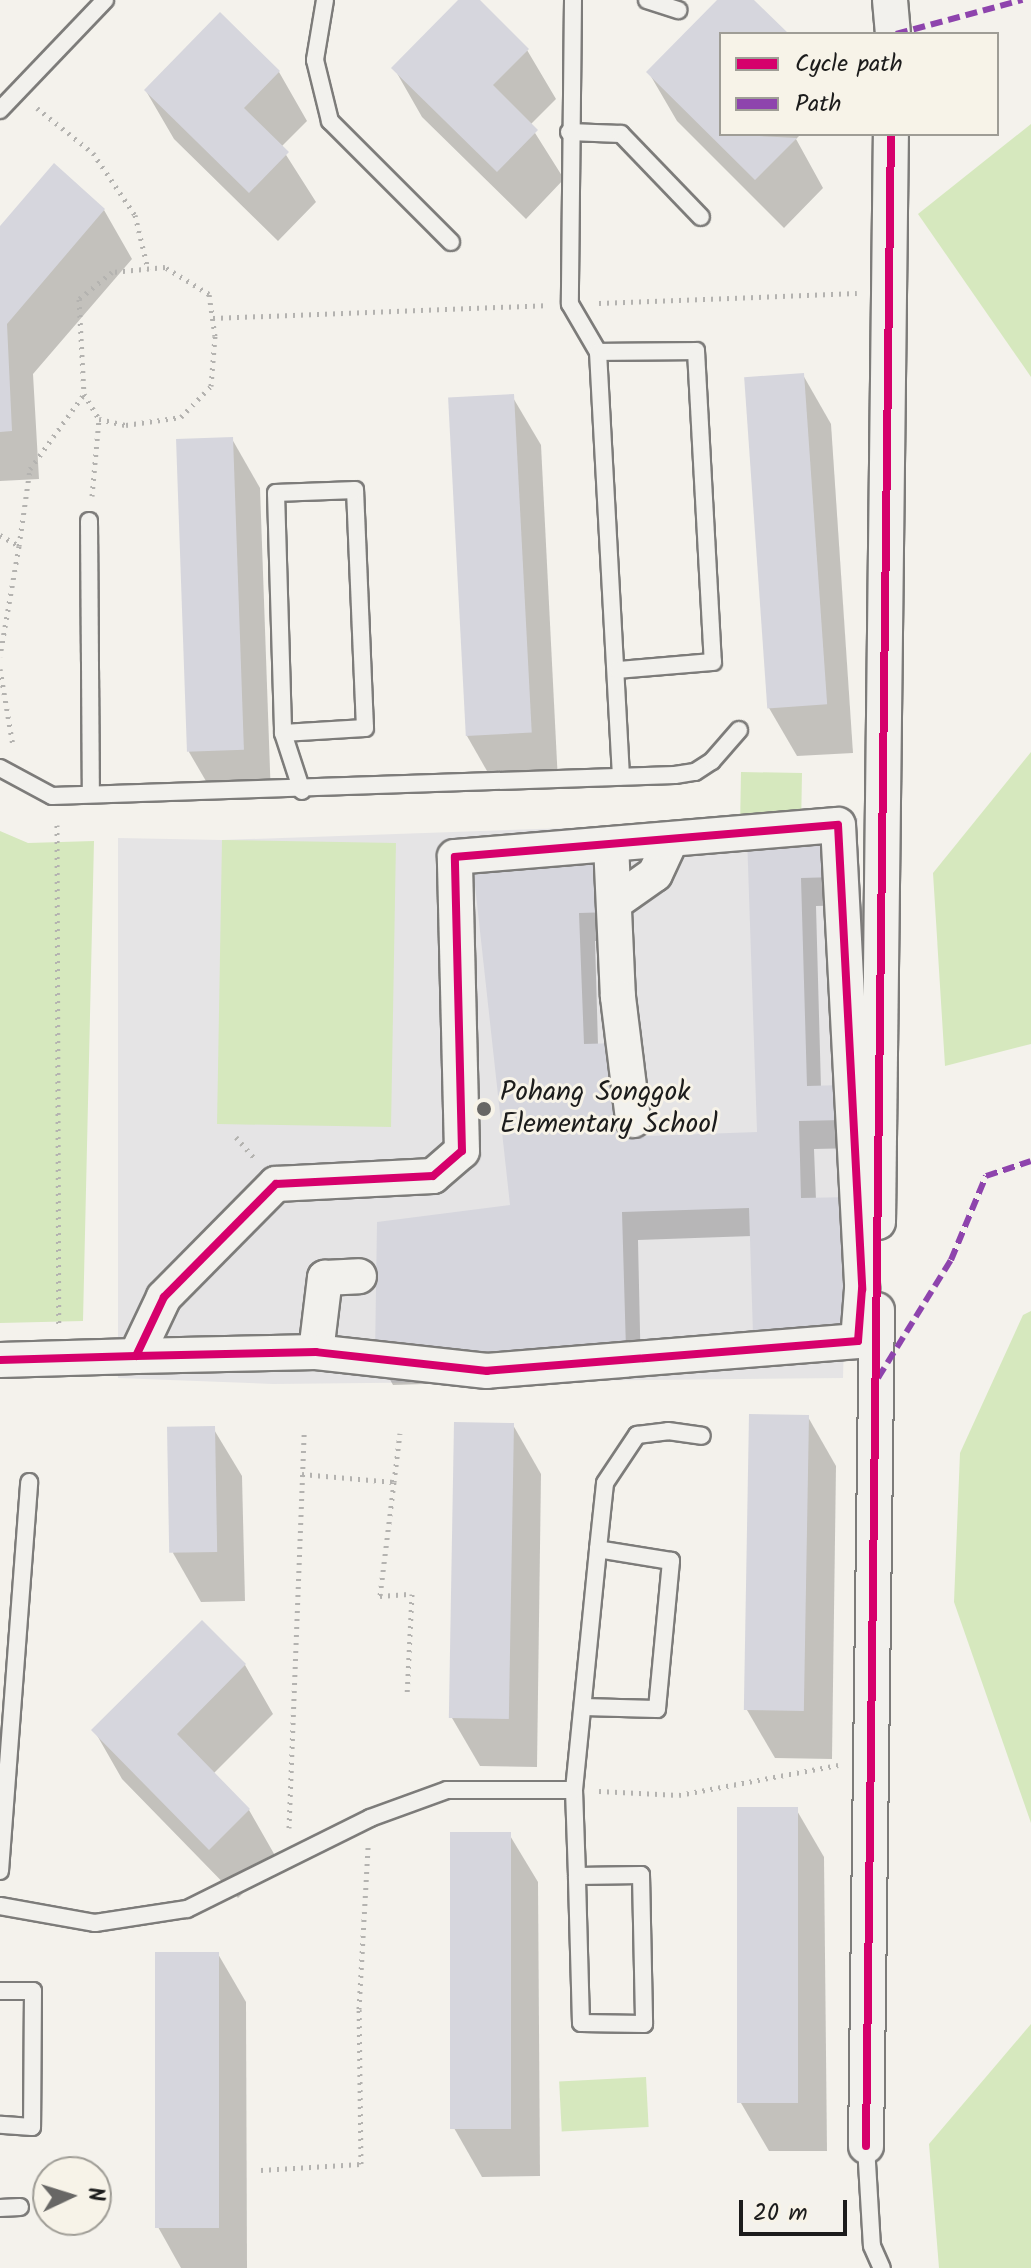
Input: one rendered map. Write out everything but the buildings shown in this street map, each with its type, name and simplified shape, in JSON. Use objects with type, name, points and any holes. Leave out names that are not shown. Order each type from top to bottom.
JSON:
[{"type":"street","points":[[890,0],[893,32]]},
{"type":"street","points":[[866,2146],[891,136]]},
{"type":"street","points":[[0,1360],[316,1352],[487,1371],[858,1341],[862,1289],[843,992],[838,825],[455,857],[462,1151],[433,1176],[276,1184],[164,1297],[136,1356]]},
{"type":"street","points":[[614,903],[655,874],[671,839]]},
{"type":"street","points":[[611,844],[633,1120]]},
{"type":"street","points":[[316,1352],[325,1278],[359,1276]]},
{"type":"lane","points":[[0,110],[105,0]]},
{"type":"lane","points":[[325,0],[315,60],[330,121],[451,242]]},
{"type":"lane","points":[[573,0],[569,132],[570,304],[598,352],[618,670],[621,776]]},
{"type":"lane","points":[[647,0],[678,10]]},
{"type":"lane","points":[[569,132],[621,134],[701,217]]},
{"type":"lane","points":[[598,352],[696,351],[713,662],[618,670]]},
{"type":"lane","points":[[283,733],[365,728],[355,490],[276,493],[283,733],[302,791]]},
{"type":"lane","points":[[89,521],[91,791]]},
{"type":"lane","points":[[0,768],[52,796],[91,791],[302,791],[621,776],[695,772],[739,730]]},
{"type":"lane","points":[[577,1876],[641,1875],[644,2024],[581,2023],[574,1790],[605,1483],[637,1435],[668,1431],[702,1436]]},
{"type":"lane","points":[[0,1871],[29,1482]]},
{"type":"lane","points":[[583,1707],[657,1709],[671,1561],[598,1549]]},
{"type":"lane","points":[[0,1906],[95,1923],[187,1909],[370,1818],[447,1790],[574,1790]]},
{"type":"lane","points":[[0,1991],[33,1991],[32,2127],[0,2125]]},
{"type":"lane","points":[[866,2146],[872,2246],[882,2268]]},
{"type":"lane","points":[[0,2208],[20,2207]]},
{"type":"path","points":[[18,92],[93,153],[135,215],[148,269]]},
{"type":"path","points":[[89,521],[99,419],[84,394],[79,299],[112,272],[165,267],[209,294],[213,318],[211,386],[181,417],[126,425],[99,419]]},
{"type":"path","points":[[213,318],[889,292]]},
{"type":"path","points":[[0,656],[30,469],[84,394]]},
{"type":"path","points":[[0,535],[19,546]]},
{"type":"path","points":[[0,669],[15,755]]},
{"type":"path","points":[[57,825],[59,1331]]},
{"type":"path","points":[[288,1861],[304,1433]]},
{"type":"path","points":[[400,1433],[380,1596],[412,1594],[407,1695]]},
{"type":"path","points":[[302,1474],[394,1482]]},
{"type":"path","points":[[574,1790],[679,1795],[871,1759]]},
{"type":"path","points":[[261,2170],[361,2164],[359,2009],[370,1818]]},
{"type":"shaded area","name":"Pohang Songgok Elementary School","points":[[858,818],[843,1378],[273,1384],[118,1378],[118,838],[222,840]]},
{"type":"green space","points":[[1031,124],[1031,377],[918,214]]},
{"type":"green space","points":[[1031,752],[1031,1044],[945,1066],[933,873]]},
{"type":"green space","points":[[741,772],[802,773],[801,815],[740,814]]},
{"type":"green space","points":[[0,831],[28,843],[94,841],[83,1321],[0,1323]]},
{"type":"green space","points":[[222,840],[396,843],[391,1127],[217,1124]]},
{"type":"green space","points":[[1031,1311],[1031,1823],[954,1602],[960,1453],[1023,1315]]},
{"type":"green space","points":[[1031,2024],[1031,2268],[939,2268],[929,2144]]},
{"type":"green space","points":[[646,2077],[649,2127],[562,2131],[559,2082]]},
{"type":"marked path","points":[[903,32],[1022,0]]},
{"type":"marked path","points":[[878,1378],[951,1260],[986,1176],[1031,1161]]},
{"type":"cycle path","points":[[866,2146],[891,136]]},
{"type":"cycle path","points":[[0,1360],[136,1356],[164,1297],[276,1184],[433,1176],[462,1151],[455,857],[838,825],[862,1289],[858,1341],[487,1371],[316,1352],[136,1356]]},
{"type":"place","name":"Pohang Songgok Elementary School","points":[[484,1109]]}]
